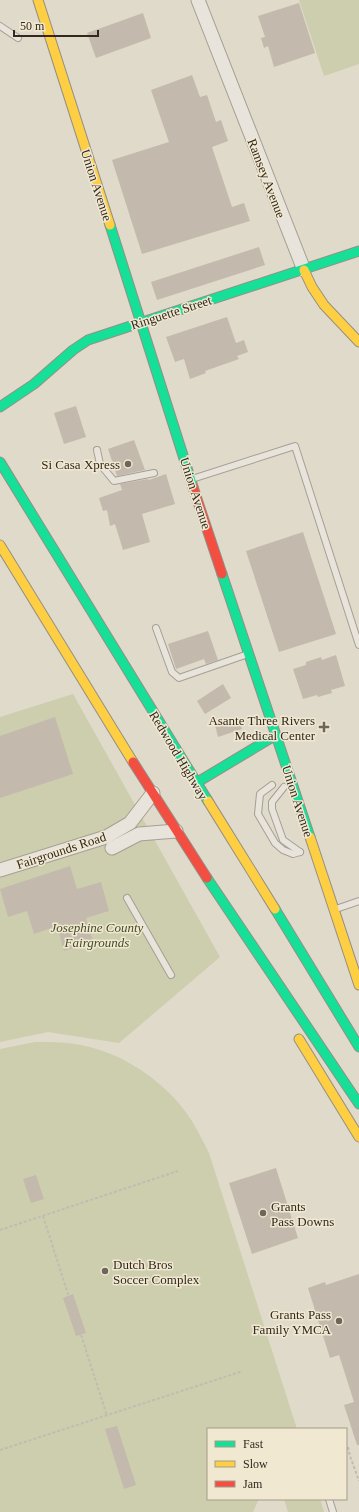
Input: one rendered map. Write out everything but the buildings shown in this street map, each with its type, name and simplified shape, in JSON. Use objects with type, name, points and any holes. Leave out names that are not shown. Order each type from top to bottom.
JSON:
[{"type":"main road","name":"Union Avenue","points":[[38,0],[191,480],[359,985]]},
{"type":"main road","name":"Ringuette Street","points":[[0,407],[34,384],[73,350],[88,340],[359,251]]},
{"type":"main road","name":"Ramsey Avenue","points":[[304,270],[312,287],[324,305],[359,342]]},
{"type":"main road","name":"Redwood Highway","points":[[0,462],[359,1047]]},
{"type":"main road","points":[[0,545],[176,831],[224,905],[359,1104]]},
{"type":"main road","points":[[196,783],[276,734]]},
{"type":"main road","points":[[224,905],[249,957]]},
{"type":"main road","points":[[293,1031],[359,1137]]},
{"type":"street","name":"Ramsey Avenue","points":[[198,0],[304,270]]},
{"type":"street","name":"Fairgrounds Road","points":[[0,870],[109,843],[130,823],[153,793]]},
{"type":"street","points":[[109,843],[139,834],[176,831]]},
{"type":"lane","points":[[0,26],[18,38]]},
{"type":"lane","points":[[191,480],[295,446],[359,645]]},
{"type":"lane","points":[[97,450],[100,464],[114,481],[154,473]]},
{"type":"lane","points":[[156,628],[172,672],[179,678],[249,654]]},
{"type":"lane","points":[[272,784],[260,794],[258,814],[275,843],[283,850],[293,854],[300,852],[283,840],[272,809],[272,802],[284,787]]},
{"type":"lane","points":[[127,898],[171,974]]},
{"type":"lane","points":[[333,910],[359,902]]},
{"type":"lane","points":[[329,1500],[333,1512]]},
{"type":"path","points":[[0,1230],[178,1171]]},
{"type":"path","points":[[43,1216],[107,1416]]},
{"type":"path","points":[[0,1450],[244,1371]]},
{"type":"path","points":[[348,1447],[359,1481]]},
{"type":"green space","points":[[299,0],[359,0],[359,64],[324,76]]},
{"type":"green space","name":"Josephine County Fairgrounds","points":[[73,694],[220,957],[119,1043],[48,1032],[0,1042],[0,717]]},
{"type":"green space","name":"Dutch Bros Soccer Complex","points":[[35,1042],[50,1042],[92,1047],[108,1053],[140,1069],[155,1080],[180,1104],[193,1122],[209,1153],[297,1428],[207,1428],[207,1500],[259,1500],[253,1512],[0,1512],[0,1049]]},
{"type":"green space","points":[[284,1500],[320,1500],[324,1512],[288,1512]]},
{"type":"traffic: fast","points":[[110,225],[193,487]]},
{"type":"traffic: fast","points":[[0,407],[34,384],[73,350],[88,340],[359,251]]},
{"type":"traffic: fast","points":[[0,462],[208,801]]},
{"type":"traffic: fast","points":[[222,574],[310,837]]},
{"type":"traffic: fast","points":[[196,783],[276,735]]},
{"type":"traffic: fast","points":[[207,878],[359,1104]]},
{"type":"traffic: fast","points":[[275,909],[359,1047]]},
{"type":"traffic: slow","points":[[38,0],[110,225]]},
{"type":"traffic: slow","points":[[304,270],[312,287],[324,305],[359,342]]},
{"type":"traffic: slow","points":[[0,545],[133,762]]},
{"type":"traffic: slow","points":[[208,801],[275,909]]},
{"type":"traffic: slow","points":[[310,837],[359,985]]},
{"type":"traffic: slow","points":[[299,1039],[359,1137]]},
{"type":"traffic: jam","points":[[193,487],[222,574]]},
{"type":"traffic: jam","points":[[133,762],[207,878]]},
{"type":"place","name":"Si Casa Xpress","points":[[128,464]]},
{"type":"place","name":"Asante Three Rivers Medical Center","points":[[324,727]]},
{"type":"place","name":"Grants Pass Downs","points":[[263,1213]]},
{"type":"place","name":"Dutch Bros Soccer Complex","points":[[105,1271]]},
{"type":"place","name":"Grants Pass Family YMCA","points":[[339,1321]]}]
